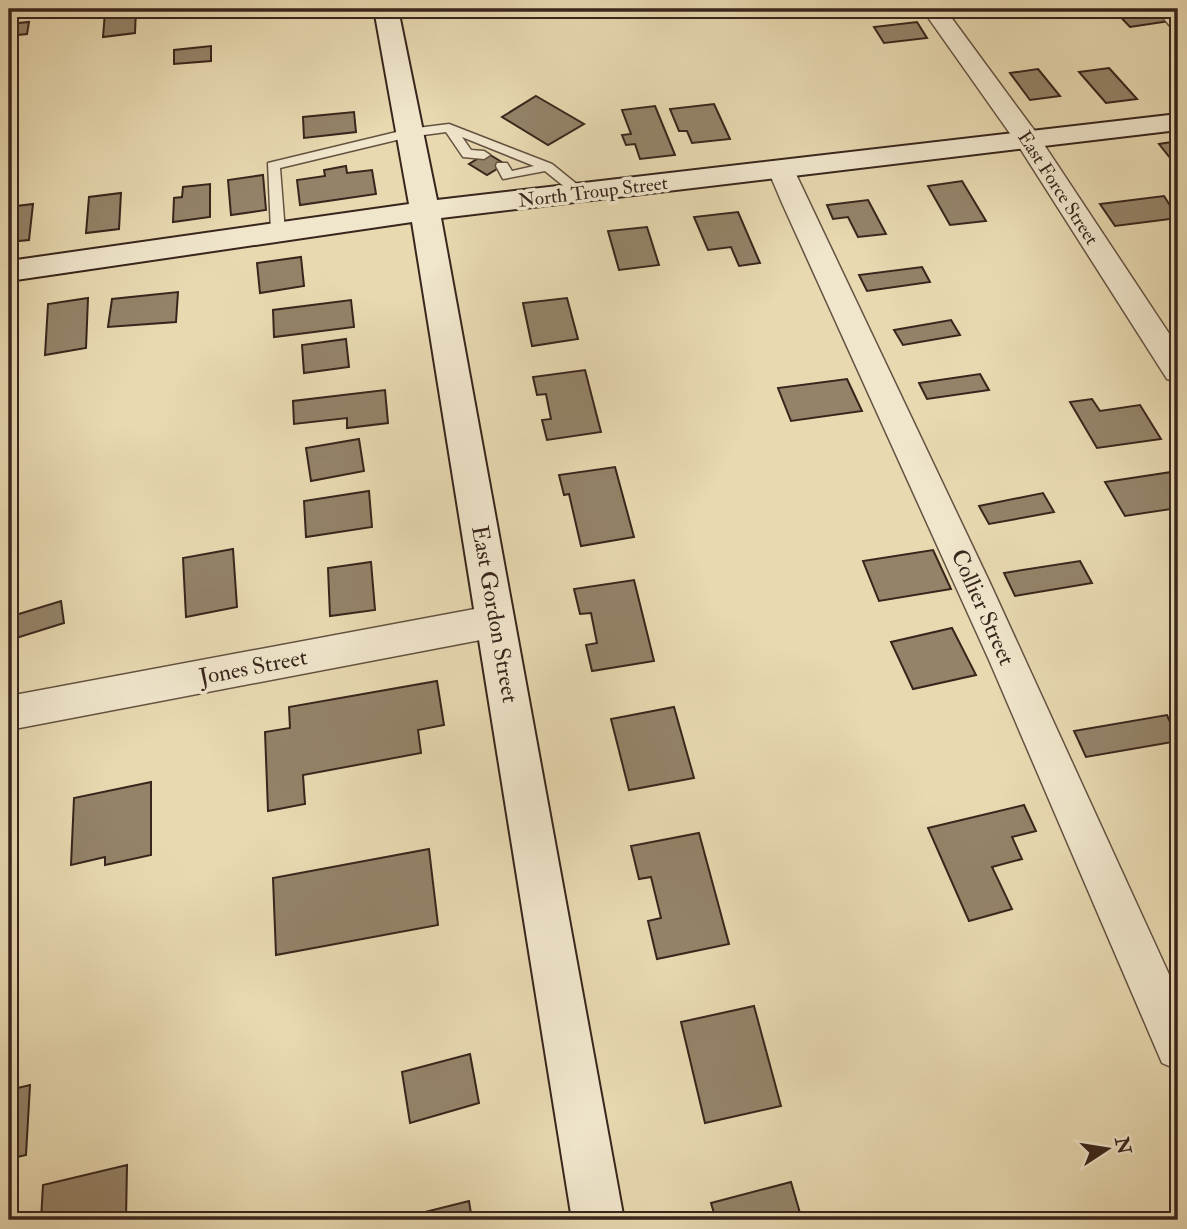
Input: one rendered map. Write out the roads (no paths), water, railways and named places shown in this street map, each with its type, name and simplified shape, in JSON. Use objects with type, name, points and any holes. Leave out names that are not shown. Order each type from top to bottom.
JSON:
[{"type":"street","name":"East Gordon Street","points":[[386,9],[425,211],[598,1220]]},
{"type":"street","name":"East Force Street","points":[[933,9],[1028,140],[1178,371]]},
{"type":"street","name":"North Troup Street","points":[[9,271],[425,211],[1178,122]]},
{"type":"street","name":"Collier Street","points":[[781,170],[902,428],[1122,914],[1178,1048]]},
{"type":"street","name":"Jones Street","points":[[9,713],[496,621]]},
{"type":"lane","points":[[449,128],[469,158],[484,155]]},
{"type":"lane","points":[[278,232],[273,166],[409,133],[449,128],[547,167],[582,194]]},
{"type":"lane","points":[[490,174],[547,167]]}]
